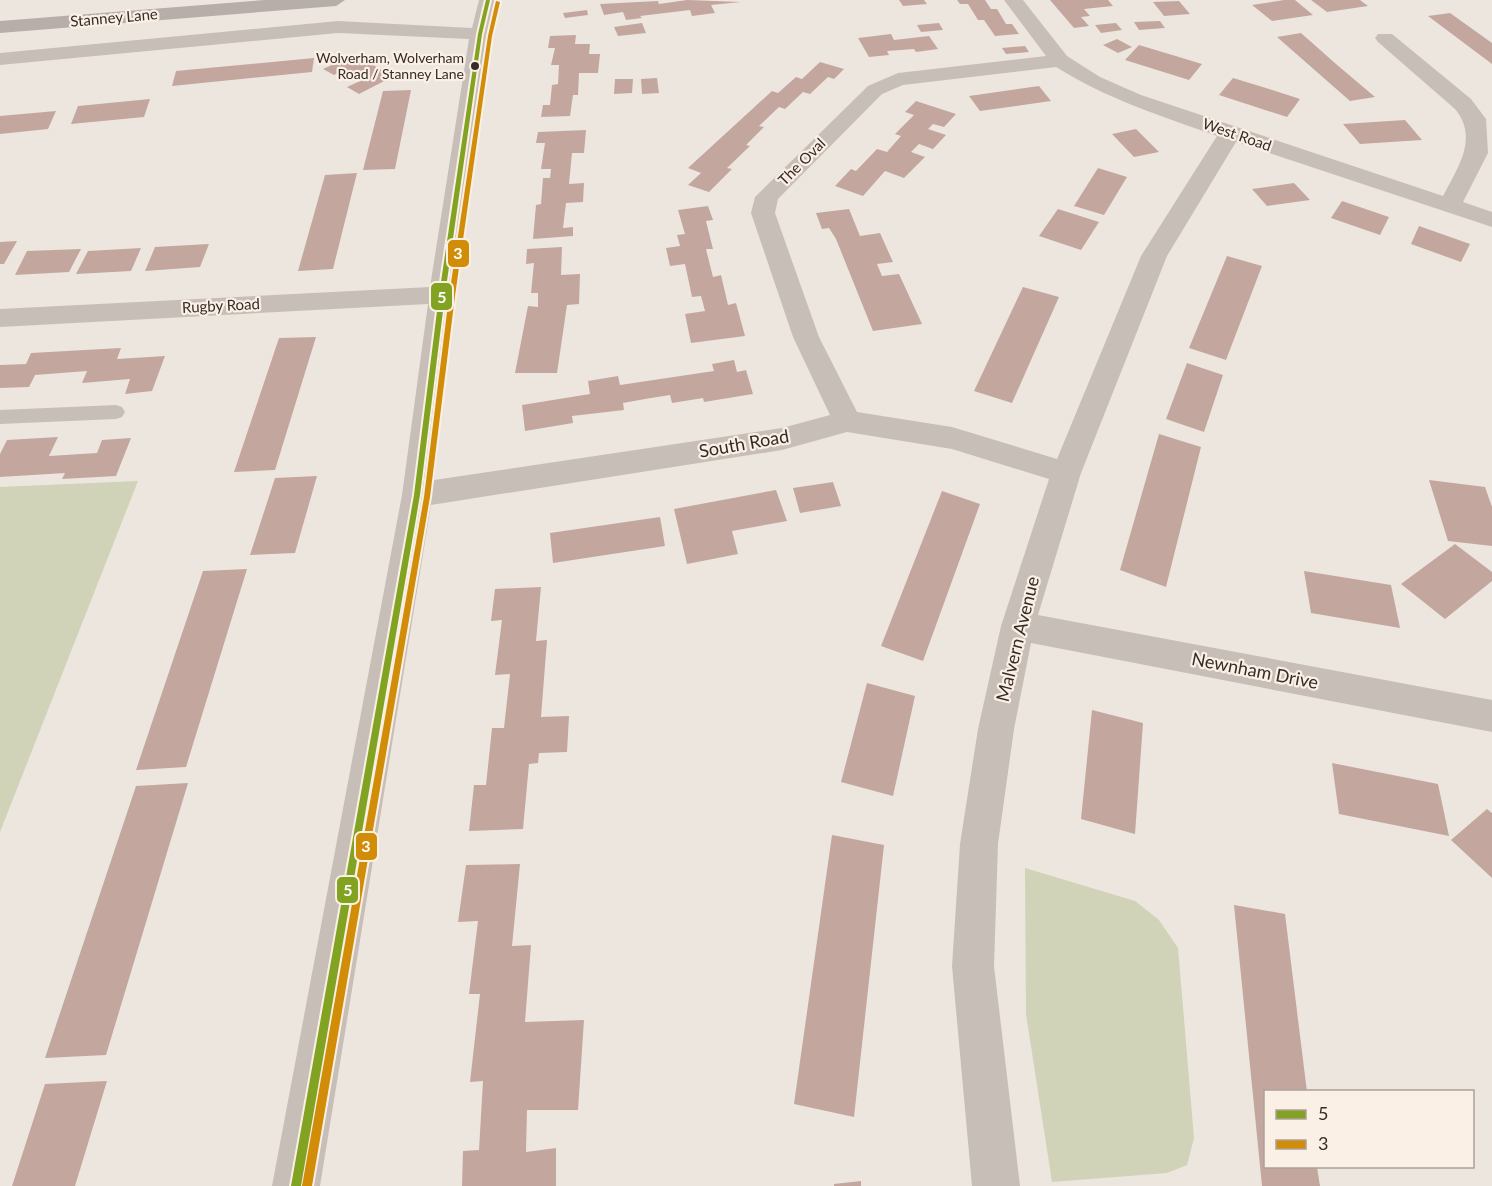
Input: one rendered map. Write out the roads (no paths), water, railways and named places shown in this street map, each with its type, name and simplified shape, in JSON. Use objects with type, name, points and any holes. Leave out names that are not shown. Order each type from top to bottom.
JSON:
[{"type":"main road","name":"Stanney Lane","points":[[0,27],[336,0]]},
{"type":"street","points":[[296,1186],[417,495],[442,295],[480,34],[488,0]]},
{"type":"street","name":"West Road","points":[[1013,0],[1060,60],[1094,81],[1133,100],[1492,220]]},
{"type":"street","points":[[0,59],[338,27],[480,34]]},
{"type":"street","points":[[1384,38],[1463,104],[1475,119],[1477,153],[1449,205]]},
{"type":"street","name":"The Oval","points":[[847,421],[806,337],[763,213],[767,197],[875,90],[897,79],[1060,60]]},
{"type":"street","name":"Malvern Avenue","points":[[996,1186],[973,966],[979,844],[996,729],[1018,626],[1066,473],[1154,256],[1230,133]]},
{"type":"street","name":"Rugby Road","points":[[0,318],[442,295]]},
{"type":"street","name":"South Road","points":[[417,495],[782,440],[847,421],[951,438],[1066,473]]},
{"type":"street","name":"Newnham Drive","points":[[1018,626],[1492,716]]},
{"type":"lane","points":[[0,417],[116,412]]},
{"type":"place","name":"Wolverham, Wolverham Road / Stanney Lane","points":[[475,66]]}]
